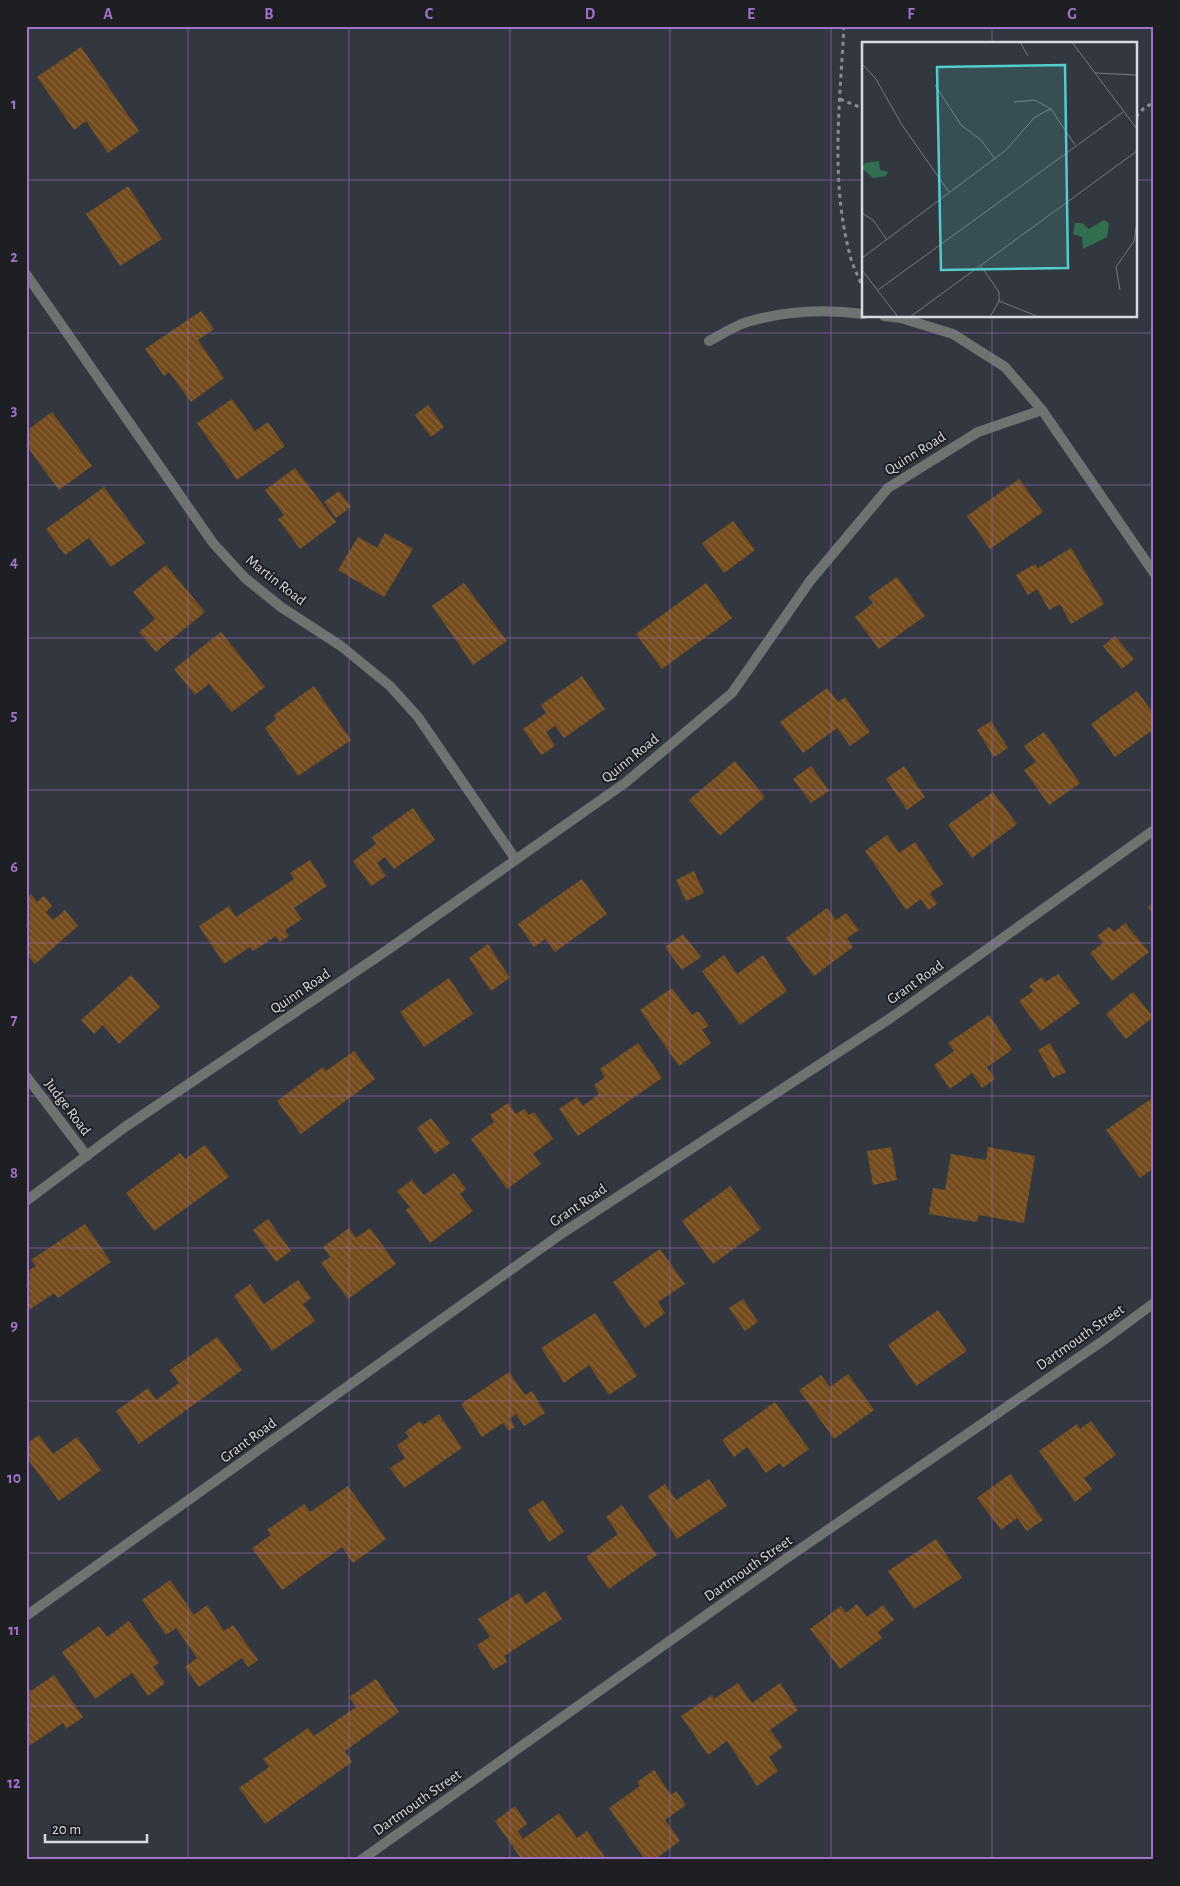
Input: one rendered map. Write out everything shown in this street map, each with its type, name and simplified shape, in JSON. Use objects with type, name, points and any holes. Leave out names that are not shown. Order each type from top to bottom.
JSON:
[{"type":"street","name":"Martin Road","points":[[26,274],[213,543],[244,578],[281,607],[341,646],[390,686],[418,717],[516,860]]},
{"type":"street","points":[[709,341],[746,322],[788,313],[841,311],[862,314]]},
{"type":"street","points":[[901,318],[953,334],[1005,367],[1042,410],[1154,573]]},
{"type":"street","name":"Quinn Road","points":[[26,1201],[125,1127],[383,953],[625,783],[732,693],[810,581],[888,488],[978,432],[1042,410]]},
{"type":"street","name":"Grant Road","points":[[26,1616],[561,1234],[892,1016],[1154,830]]},
{"type":"street","name":"Judge Road","points":[[26,1076],[86,1156]]},
{"type":"street","name":"Dartmouth Street","points":[[361,1860],[376,1856],[784,1560],[1104,1340],[1154,1303]]},
{"type":"path","points":[[844,26],[840,99],[839,193],[850,257],[862,286]]},
{"type":"path","points":[[840,99],[862,108]]},
{"type":"path","points":[[1138,115],[1154,102]]},
{"type":"building","points":[[81,47],[139,131],[108,153],[86,121],[74,130],[37,77]]},
{"type":"building","points":[[128,186],[162,239],[120,266],[86,214]]},
{"type":"building","points":[[201,311],[214,329],[198,340],[224,378],[191,402],[169,372],[164,376],[145,349]]},
{"type":"building","points":[[232,399],[255,431],[268,422],[285,446],[237,480],[197,423]]},
{"type":"building","points":[[428,405],[444,427],[431,437],[415,415]]},
{"type":"building","points":[[52,412],[92,466],[59,490],[26,445],[26,431]]},
{"type":"building","points":[[295,468],[336,522],[300,549],[278,519],[284,515],[265,490]]},
{"type":"building","points":[[1019,479],[1043,512],[990,549],[967,516]]},
{"type":"building","points":[[104,487],[145,543],[111,567],[89,538],[65,555],[46,529]]},
{"type":"building","points":[[339,491],[351,507],[336,518],[324,502]]},
{"type":"building","points":[[733,521],[755,550],[724,573],[702,543]]},
{"type":"building","points":[[385,533],[413,549],[384,597],[338,570],[358,537],[377,548]]},
{"type":"building","points":[[1071,548],[1104,604],[1071,624],[1060,604],[1049,610],[1037,589],[1028,595],[1016,575],[1035,564],[1038,568]]},
{"type":"building","points":[[166,565],[205,612],[156,652],[139,632],[155,619],[133,592]]},
{"type":"building","points":[[897,577],[925,616],[879,649],[855,617],[873,603],[868,597]]},
{"type":"building","points":[[464,583],[507,641],[473,665],[432,606]]},
{"type":"building","points":[[706,583],[732,618],[662,669],[636,634]]},
{"type":"building","points":[[221,632],[265,687],[232,712],[209,684],[195,695],[174,669]]},
{"type":"building","points":[[1115,636],[1134,659],[1122,669],[1103,646]]},
{"type":"building","points":[[582,676],[605,709],[564,738],[555,726],[546,732],[555,746],[541,755],[523,729],[546,713],[541,705]]},
{"type":"building","points":[[314,686],[351,740],[298,776],[265,728],[276,719],[274,715]]},
{"type":"building","points":[[827,688],[838,702],[845,697],[870,732],[850,746],[837,728],[803,753],[780,722]]},
{"type":"building","points":[[1137,691],[1154,714],[1154,729],[1115,757],[1091,724]]},
{"type":"building","points":[[991,721],[1008,748],[994,757],[977,730]]},
{"type":"building","points":[[1044,732],[1080,783],[1049,805],[1024,770],[1036,762],[1024,746]]},
{"type":"building","points":[[735,761],[765,797],[720,836],[689,800]]},
{"type":"building","points":[[811,766],[829,791],[811,803],[793,779]]},
{"type":"building","points":[[904,766],[925,797],[907,810],[886,779]]},
{"type":"building","points":[[993,792],[1017,824],[972,858],[948,825]]},
{"type":"building","points":[[413,808],[435,840],[394,869],[385,857],[377,863],[386,876],[371,886],[353,861],[376,844],[372,837]]},
{"type":"building","points":[[887,835],[899,853],[915,842],[943,884],[930,893],[937,904],[928,910],[921,899],[906,910],[865,851]]},
{"type":"building","points":[[310,860],[327,886],[294,908],[302,919],[285,930],[289,936],[280,942],[276,936],[253,951],[250,947],[224,964],[199,926],[229,906],[236,917],[294,879],[290,873]]},
{"type":"building","points":[[694,871],[704,893],[686,901],[676,880]]},
{"type":"building","points":[[582,879],[607,914],[555,952],[545,939],[534,947],[518,924]]},
{"type":"building","points":[[31,894],[37,902],[44,896],[52,906],[46,912],[53,920],[65,910],[78,926],[35,964],[26,954],[26,898]]},
{"type":"building","points":[[1154,902],[1154,914],[1148,907]]},
{"type":"building","points":[[827,908],[836,920],[846,913],[859,930],[847,938],[853,947],[814,976],[786,938]]},
{"type":"building","points":[[1125,923],[1149,952],[1112,981],[1090,953],[1103,943],[1097,936],[1109,927],[1114,932]]},
{"type":"building","points":[[683,934],[701,957],[682,970],[665,947]]},
{"type":"building","points":[[488,944],[510,978],[491,991],[469,958]]},
{"type":"building","points":[[724,955],[737,974],[763,955],[787,991],[740,1025],[702,971]]},
{"type":"building","points":[[1058,974],[1080,1003],[1041,1031],[1019,1001],[1033,991],[1029,986],[1042,977],[1045,982]]},
{"type":"building","points":[[131,975],[160,1007],[119,1044],[103,1025],[94,1034],[81,1020]]},
{"type":"building","points":[[449,978],[473,1014],[424,1047],[400,1012]]},
{"type":"building","points":[[672,988],[692,1015],[698,1011],[709,1026],[702,1030],[711,1043],[679,1066],[640,1010]]},
{"type":"building","points":[[1133,992],[1153,1017],[1126,1039],[1106,1014]]},
{"type":"building","points":[[989,1015],[1012,1050],[987,1067],[995,1079],[982,1088],[972,1073],[950,1089],[934,1065],[954,1051],[948,1043]]},
{"type":"building","points":[[638,1043],[662,1078],[578,1136],[559,1109],[577,1097],[583,1106],[599,1094],[594,1085],[605,1077],[600,1069]]},
{"type":"building","points":[[1050,1043],[1066,1072],[1053,1078],[1038,1050]]},
{"type":"building","points":[[354,1051],[375,1079],[301,1134],[277,1101],[323,1067],[326,1071]]},
{"type":"building","points":[[1151,1099],[1154,1103],[1154,1168],[1140,1178],[1106,1130]]},
{"type":"building","points":[[508,1103],[516,1114],[524,1109],[529,1115],[534,1112],[553,1139],[533,1154],[541,1164],[507,1189],[471,1139],[494,1122],[490,1115]]},
{"type":"building","points":[[431,1118],[450,1143],[435,1154],[417,1128]]},
{"type":"building","points":[[205,1145],[229,1177],[154,1231],[126,1193],[180,1153],[185,1159]]},
{"type":"building","points":[[891,1147],[897,1180],[873,1185],[867,1151]]},
{"type":"building","points":[[988,1147],[1035,1156],[1024,1223],[979,1215],[977,1222],[929,1214],[933,1188],[945,1190],[951,1154],[986,1160]]},
{"type":"building","points":[[454,1173],[466,1189],[460,1194],[473,1211],[430,1243],[406,1210],[410,1207],[397,1191],[412,1180],[424,1195]]},
{"type":"building","points":[[730,1186],[761,1229],[713,1264],[682,1221]]},
{"type":"building","points":[[268,1219],[291,1251],[276,1262],[253,1230]]},
{"type":"building","points":[[85,1224],[111,1262],[58,1298],[54,1293],[26,1312],[26,1272],[36,1266],[31,1260]]},
{"type":"building","points":[[349,1228],[356,1238],[370,1228],[396,1264],[348,1299],[321,1263],[330,1257],[323,1247]]},
{"type":"building","points":[[660,1249],[685,1284],[658,1302],[665,1313],[645,1328],[613,1282]]},
{"type":"building","points":[[298,1280],[311,1298],[303,1304],[315,1321],[272,1351],[234,1296],[250,1284],[264,1304]]},
{"type":"building","points":[[743,1299],[758,1322],[745,1331],[729,1308]]},
{"type":"building","points":[[938,1310],[967,1351],[916,1386],[888,1345]]},
{"type":"building","points":[[595,1313],[637,1376],[609,1395],[589,1365],[564,1383],[541,1348]]},
{"type":"building","points":[[217,1337],[242,1370],[139,1444],[116,1411],[148,1388],[156,1400],[179,1383],[170,1370]]},
{"type":"building","points":[[509,1372],[525,1395],[532,1391],[545,1413],[524,1426],[516,1414],[510,1419],[515,1427],[509,1431],[503,1423],[482,1437],[461,1404]]},
{"type":"building","points":[[848,1374],[874,1410],[834,1439],[799,1390],[821,1375],[830,1387]]},
{"type":"building","points":[[775,1402],[809,1449],[783,1468],[780,1463],[766,1473],[747,1447],[734,1457],[722,1440]]},
{"type":"building","points":[[439,1414],[462,1448],[404,1488],[390,1468],[405,1458],[397,1445],[409,1437],[405,1432],[420,1421],[423,1425]]},
{"type":"building","points":[[1091,1421],[1116,1455],[1084,1478],[1092,1489],[1075,1502],[1039,1451],[1077,1424],[1080,1429]]},
{"type":"building","points":[[39,1435],[53,1454],[77,1437],[101,1470],[59,1501],[26,1457],[26,1444]]},
{"type":"building","points":[[1010,1474],[1043,1520],[1027,1531],[1017,1518],[1001,1530],[977,1498]]},
{"type":"building","points":[[709,1479],[727,1506],[677,1539],[648,1496],[665,1484],[676,1500]]},
{"type":"building","points":[[348,1486],[386,1539],[353,1563],[342,1547],[282,1590],[252,1548],[271,1535],[267,1530],[304,1504],[310,1512]]},
{"type":"building","points":[[543,1500],[564,1532],[549,1542],[528,1510]]},
{"type":"building","points":[[622,1505],[657,1555],[609,1589],[586,1557],[618,1534],[606,1517]]},
{"type":"building","points":[[936,1539],[962,1578],[914,1609],[888,1571]]},
{"type":"building","points":[[170,1580],[194,1615],[207,1605],[224,1631],[233,1625],[258,1660],[248,1667],[242,1658],[199,1687],[185,1667],[197,1658],[176,1628],[166,1635],[142,1600]]},
{"type":"building","points":[[545,1591],[562,1619],[504,1656],[507,1662],[493,1670],[477,1645],[490,1637],[478,1619],[519,1593],[526,1604]]},
{"type":"building","points":[[857,1604],[867,1617],[883,1605],[894,1620],[878,1632],[882,1638],[840,1669],[810,1629],[841,1606],[846,1613]]},
{"type":"building","points":[[129,1621],[159,1663],[153,1667],[165,1683],[148,1696],[132,1673],[95,1699],[62,1652],[99,1626],[107,1637]]},
{"type":"building","points":[[54,1675],[83,1717],[66,1729],[63,1723],[26,1748],[26,1685],[31,1691]]},
{"type":"building","points":[[376,1679],[399,1712],[345,1751],[352,1762],[265,1824],[239,1788],[269,1767],[263,1759],[308,1728],[314,1736],[356,1707],[349,1697]]},
{"type":"building","points":[[738,1683],[752,1703],[780,1683],[798,1710],[770,1730],[783,1747],[769,1757],[778,1771],[757,1786],[727,1741],[708,1755],[681,1716],[712,1695],[714,1699]]},
{"type":"building","points":[[654,1770],[671,1795],[676,1791],[686,1805],[665,1820],[680,1841],[654,1860],[645,1860],[609,1808],[640,1786],[637,1782]]},
{"type":"building","points":[[515,1806],[527,1824],[518,1831],[523,1839],[559,1813],[577,1838],[587,1831],[607,1860],[522,1860],[495,1821]]}]
